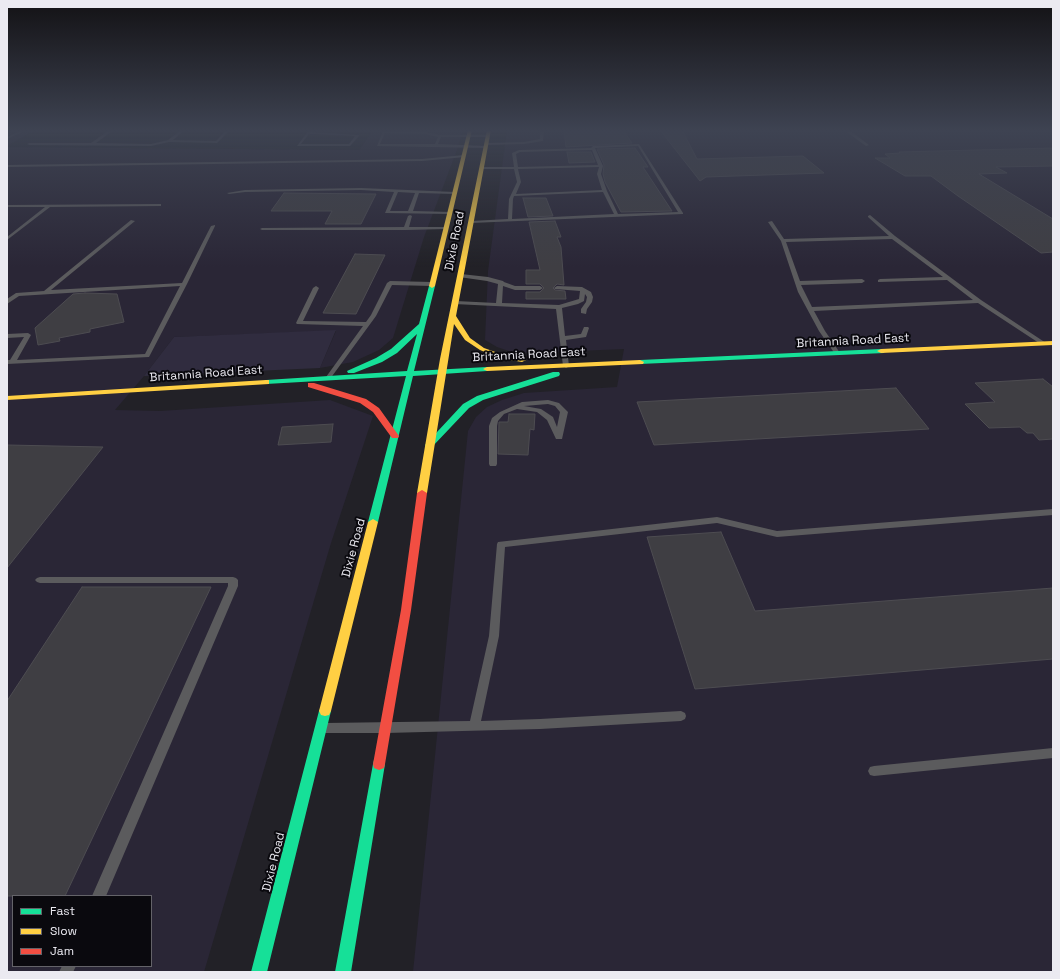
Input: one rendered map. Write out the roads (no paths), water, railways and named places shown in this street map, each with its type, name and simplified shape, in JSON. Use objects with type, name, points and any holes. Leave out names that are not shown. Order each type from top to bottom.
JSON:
[{"type":"main road","name":"Dixie Road","points":[[259,972],[459,176]]},
{"type":"main road","name":"Dixie Road","points":[[343,972],[406,610],[429,445],[480,176]]},
{"type":"main road","points":[[453,317],[467,339],[482,349],[500,356],[555,366]]},
{"type":"main road","points":[[332,378],[379,360],[394,351],[422,324]]},
{"type":"main road","name":"Britannia Road East","points":[[7,398],[442,371],[1048,344]]},
{"type":"main road","points":[[429,445],[466,406],[480,398],[589,365]]},
{"type":"main road","points":[[296,380],[362,401],[376,410],[395,436]]},
{"type":"lane","points":[[510,220],[511,199],[519,182],[518,176]]},
{"type":"lane","points":[[600,176],[605,191],[618,216]]},
{"type":"lane","points":[[471,222],[682,213],[658,176]]},
{"type":"lane","points":[[229,193],[245,191],[361,189],[455,194]]},
{"type":"lane","points":[[396,191],[387,212],[410,214],[450,213]]},
{"type":"lane","points":[[513,195],[605,191]]},
{"type":"lane","points":[[406,229],[417,192]]},
{"type":"lane","points":[[7,206],[159,205]]},
{"type":"lane","points":[[7,239],[49,206]]},
{"type":"lane","points":[[870,216],[893,237],[979,301],[1048,344]]},
{"type":"lane","points":[[46,292],[133,221]]},
{"type":"lane","points":[[770,222],[783,241],[797,283],[810,309],[822,331],[837,353]]},
{"type":"lane","points":[[10,362],[147,356],[213,226]]},
{"type":"lane","points":[[262,229],[446,228]]},
{"type":"lane","points":[[783,241],[893,237]]},
{"type":"lane","points":[[461,276],[501,282],[516,296],[530,306],[559,307]]},
{"type":"lane","points":[[880,281],[949,278]]},
{"type":"lane","points":[[797,283],[862,281]]},
{"type":"lane","points":[[499,305],[501,282]]},
{"type":"lane","points":[[332,378],[374,315],[390,283],[432,284]]},
{"type":"lane","points":[[7,302],[18,294],[184,284]]},
{"type":"lane","points":[[316,288],[299,324],[367,324]]},
{"type":"lane","points":[[456,303],[499,305],[516,296],[531,293],[540,288]]},
{"type":"lane","points":[[557,288],[570,296],[582,300],[583,291]]},
{"type":"lane","points":[[559,307],[570,296],[582,289],[589,294],[590,297],[589,302],[584,308],[584,313]]},
{"type":"lane","points":[[530,306],[531,293]]},
{"type":"lane","points":[[549,299],[549,306]]},
{"type":"lane","points":[[810,309],[979,301]]},
{"type":"lane","points":[[559,307],[566,366]]},
{"type":"lane","points":[[563,338],[584,336],[586,328]]},
{"type":"lane","points":[[7,336],[28,335],[10,362]]},
{"type":"lane","points":[[493,464],[493,426],[495,420],[502,413],[515,407],[524,403],[548,402],[558,404],[564,412],[559,437],[550,419],[539,410],[515,407]]},
{"type":"lane","points":[[475,725],[494,636],[501,544],[717,520],[777,534],[1053,512]]},
{"type":"lane","points":[[40,580],[233,580],[233,586],[99,895]]},
{"type":"lane","points":[[320,728],[386,728],[681,716]]},
{"type":"lane","points":[[874,771],[1053,753]]}]
